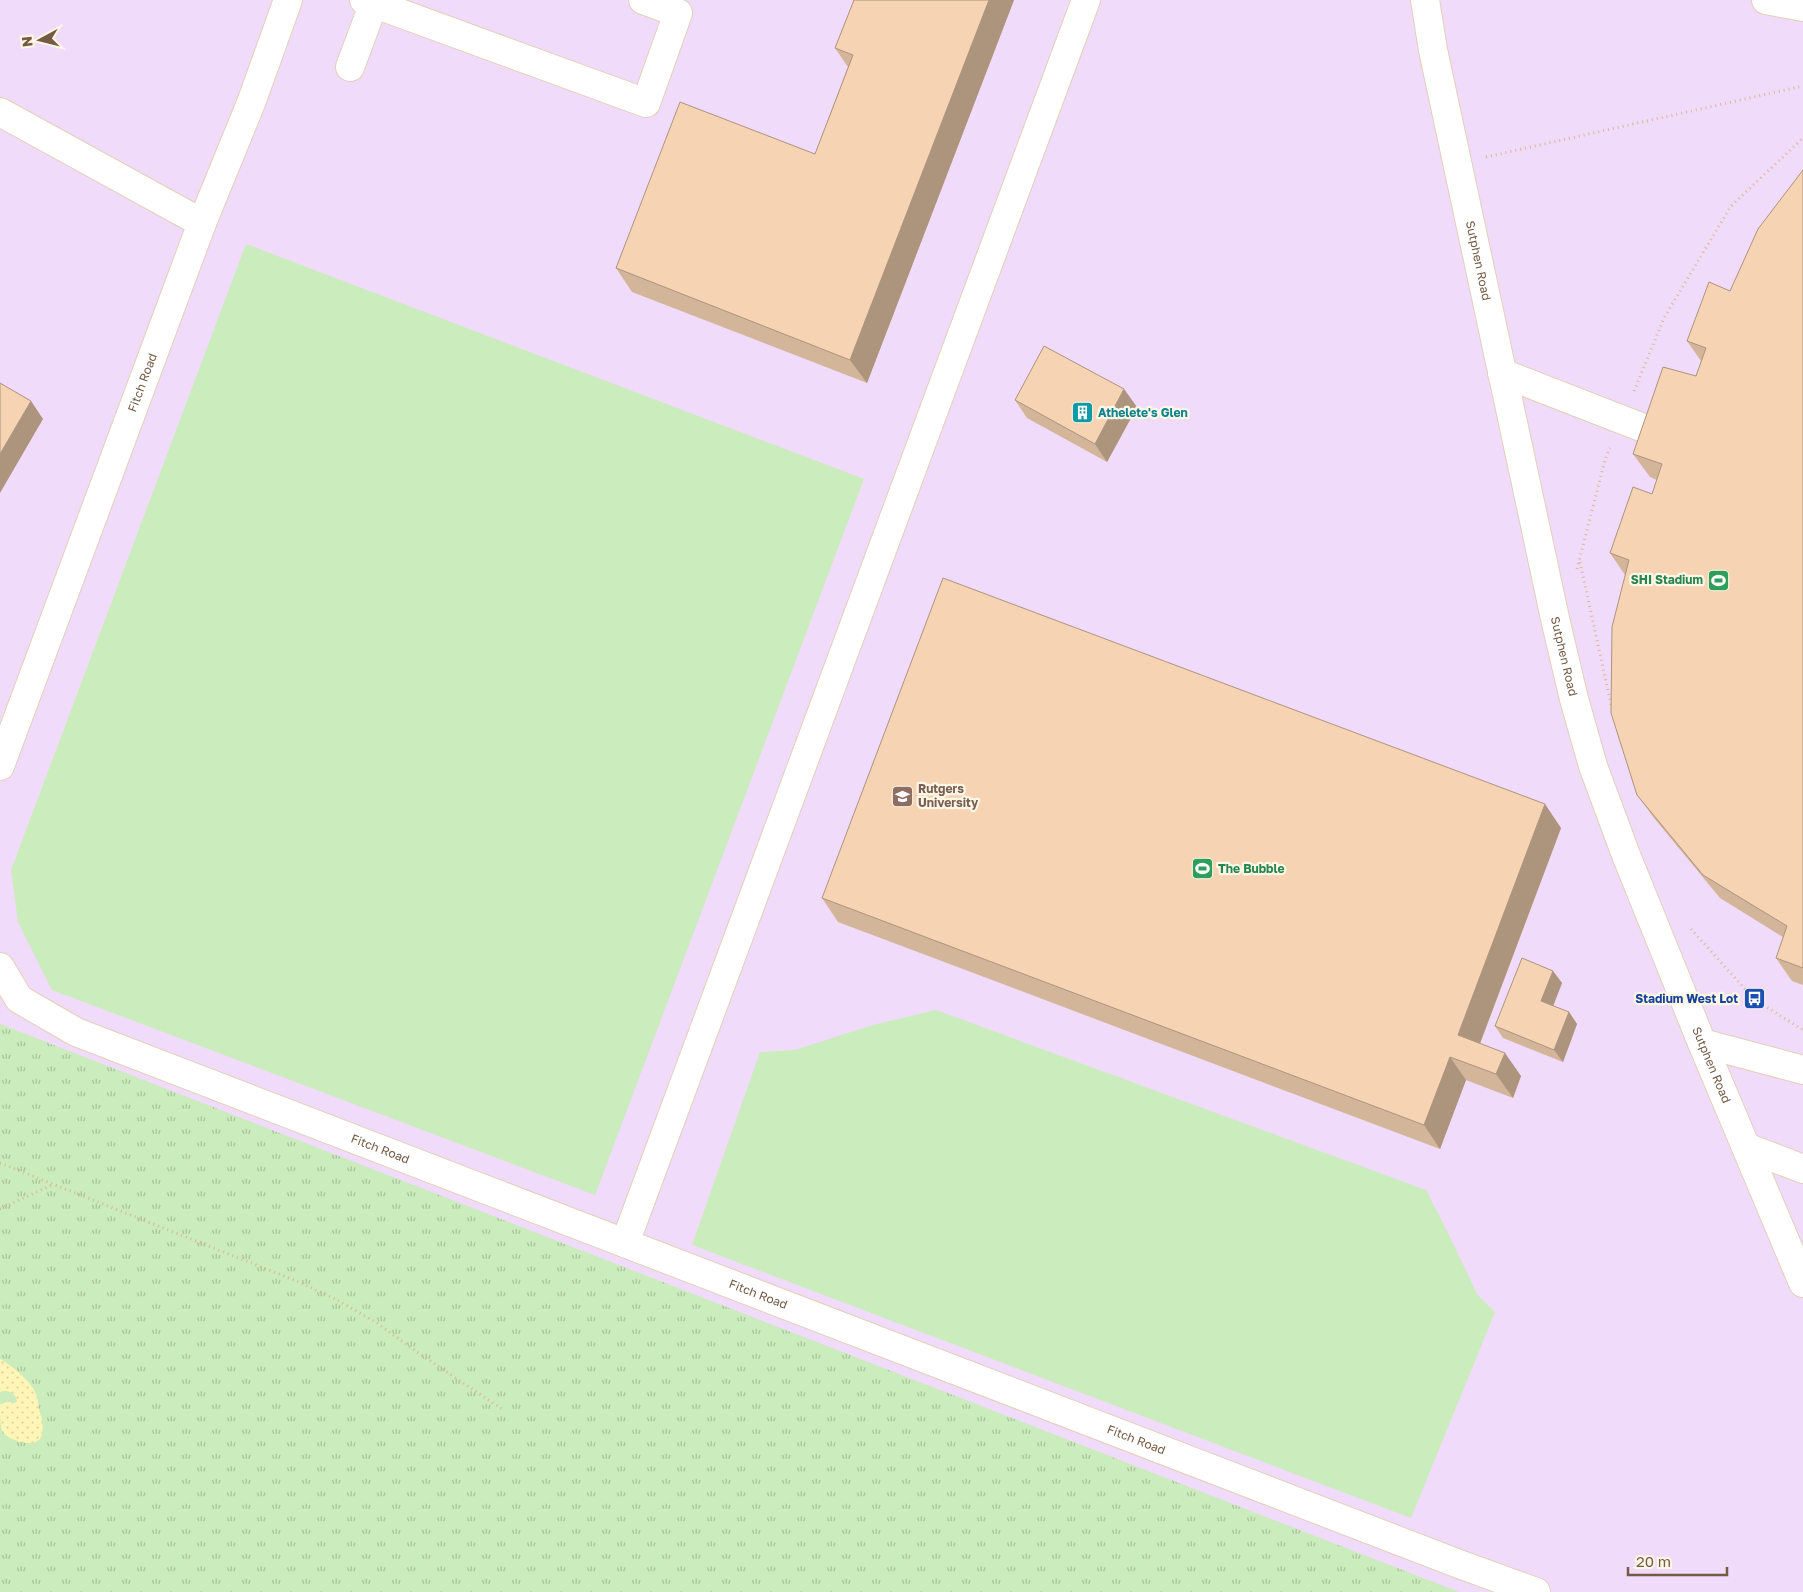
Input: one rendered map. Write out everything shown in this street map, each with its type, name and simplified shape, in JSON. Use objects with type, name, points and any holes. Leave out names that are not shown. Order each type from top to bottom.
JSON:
[{"type":"street","name":"Fitch Road","points":[[0,766],[202,223],[251,102],[288,0]]},
{"type":"street","points":[[350,67],[371,1],[646,103],[678,13],[642,0]]},
{"type":"street","points":[[625,1243],[1086,0]]},
{"type":"street","name":"Sutphen Road","points":[[1425,0],[1432,50],[1574,700],[1594,766],[1626,855],[1702,1043],[1803,1283]]},
{"type":"street","points":[[1766,0],[1803,7]]},
{"type":"street","points":[[0,112],[202,223]]},
{"type":"street","points":[[1502,374],[1664,436]]},
{"type":"street","name":"Fitch Road","points":[[0,967],[18,999],[76,1032],[1536,1592]]},
{"type":"street","points":[[1702,1043],[1803,1070]]},
{"type":"street","points":[[1746,1147],[1803,1169]]},
{"type":"path","points":[[1458,163],[1803,86]]},
{"type":"path","points":[[1576,570],[1580,561],[1605,460],[1664,318],[1731,206],[1803,138]]},
{"type":"path","points":[[1580,561],[1613,714]]},
{"type":"path","points":[[1688,922],[1692,931],[1754,999],[1803,1030]]},
{"type":"path","points":[[0,1163],[299,1282],[339,1301],[377,1323],[502,1409]]},
{"type":"path","points":[[0,1209],[55,1184]]},
{"type":"shaded area","name":"Rutgers University","points":[[0,0],[1803,0],[1803,1592],[0,1592]]},
{"type":"green space","points":[[246,244],[864,479],[595,1195],[52,990],[18,922],[11,870]]},
{"type":"green space","points":[[936,1010],[1426,1190],[1477,1294],[1495,1312],[1411,1518],[692,1245],[760,1052],[795,1050],[873,1025]]},
{"type":"green space","points":[[0,1024],[1459,1592],[0,1592]]},
{"type":"sand","points":[[0,1359],[26,1379],[34,1389],[38,1399],[43,1428],[40,1439],[36,1442],[20,1442],[2,1431],[0,1404],[15,1403],[17,1401],[15,1395],[11,1392],[0,1392]]},
{"type":"building","points":[[854,0],[989,0],[850,360],[616,268],[680,102],[815,154],[853,55],[835,48]]},
{"type":"building","name":"SHI Stadium","points":[[1803,170],[1803,968],[1776,958],[1787,926],[1703,875],[1637,795],[1611,713],[1612,627],[1629,560],[1610,553],[1633,487],[1652,494],[1662,464],[1633,454],[1663,367],[1696,376],[1706,348],[1687,341],[1709,282],[1730,291],[1758,229]]},
{"type":"building","name":"Athelete's Glen","points":[[1044,346],[1124,389],[1095,444],[1015,400]]},
{"type":"building","points":[[0,383],[31,401],[0,454]]},
{"type":"building","name":"The Bubble","points":[[943,578],[1545,804],[1458,1035],[1505,1053],[1496,1074],[1450,1057],[1424,1125],[822,898]]},
{"type":"building","points":[[1522,958],[1553,971],[1541,1001],[1569,1012],[1554,1050],[1495,1026]]},
{"type":"place","name":"Athelete's Glen","points":[[1082,413]]},
{"type":"place","name":"SHI Stadium","points":[[1719,580]]},
{"type":"place","name":"Rutgers University","points":[[902,796]]},
{"type":"place","name":"The Bubble","points":[[1202,869]]},
{"type":"place","name":"Stadium West Lot","points":[[1754,999]]}]
